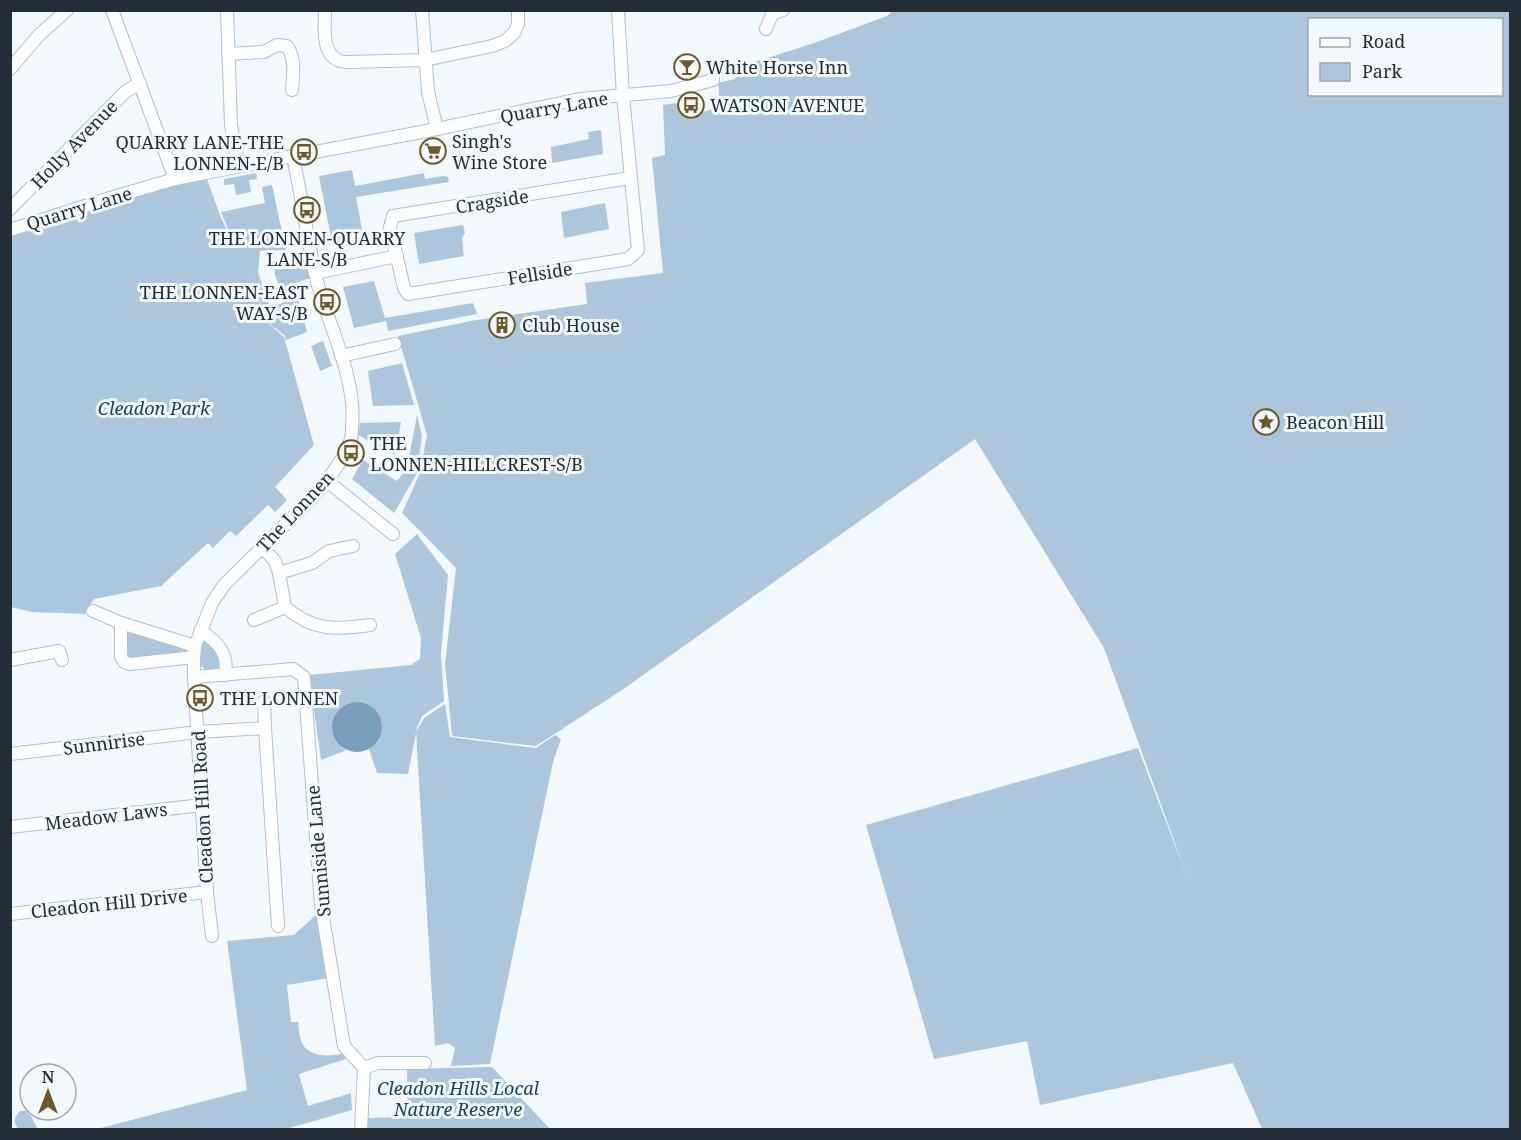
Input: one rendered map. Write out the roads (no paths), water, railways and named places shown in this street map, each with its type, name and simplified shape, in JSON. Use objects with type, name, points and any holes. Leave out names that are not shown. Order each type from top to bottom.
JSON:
[{"type":"street","points":[[10,69],[39,35],[68,10]]},
{"type":"street","points":[[112,10],[175,179]]},
{"type":"street","points":[[227,10],[231,125],[239,166]]},
{"type":"street","points":[[325,10],[326,43],[330,54],[337,60],[348,62],[425,60],[492,46],[505,42],[514,33],[518,24],[518,10]]},
{"type":"street","points":[[422,10],[428,92],[437,129]]},
{"type":"street","points":[[618,10],[622,96],[630,178]]},
{"type":"street","points":[[766,29],[772,14],[783,10]]},
{"type":"street","points":[[228,54],[264,52],[278,45],[287,46],[293,60],[292,90]]},
{"type":"street","name":"Quarry Lane","points":[[10,230],[175,179],[580,99],[674,90],[713,80]]},
{"type":"street","name":"Holly Avenue","points":[[10,209],[125,92],[140,83]]},
{"type":"street","name":"The Lonnen","points":[[194,677],[194,651],[212,603],[224,585],[327,481],[351,438],[353,415],[351,390],[315,273],[293,156]]},
{"type":"street","name":"Cragside","points":[[396,256],[390,227],[393,216],[630,178]]},
{"type":"street","name":"Fellside","points":[[396,256],[404,288],[408,294],[628,259],[638,250],[630,178]]},
{"type":"street","points":[[315,273],[396,256]]},
{"type":"street","points":[[341,356],[395,344]]},
{"type":"street","points":[[327,481],[393,534]]},
{"type":"street","points":[[279,573],[312,563],[329,551],[353,546]]},
{"type":"street","points":[[262,547],[275,561],[285,607],[297,617],[318,626],[340,629],[370,625]]},
{"type":"street","points":[[254,620],[285,607]]},
{"type":"street","points":[[93,611],[194,651]]},
{"type":"street","points":[[121,623],[121,657],[124,662],[130,664],[194,651]]},
{"type":"street","points":[[200,631],[216,642],[223,652],[226,658],[225,675]]},
{"type":"street","points":[[10,660],[59,651],[62,660]]},
{"type":"street","name":"Sunniside Lane","points":[[194,677],[293,669],[304,677],[321,905],[344,1046],[364,1068]]},
{"type":"street","name":"Cleadon Hill Road","points":[[194,677],[207,892],[212,936]]},
{"type":"street","points":[[264,700],[278,926]]},
{"type":"street","name":"Sunnirise","points":[[10,754],[198,732],[265,728]]},
{"type":"street","name":"Meadow Laws","points":[[10,827],[202,805]]},
{"type":"street","name":"Cleadon Hill Drive","points":[[10,914],[207,892]]},
{"type":"street","points":[[362,1130],[364,1068],[378,1063],[425,1063]]},
{"type":"place","name":"White Horse Inn","points":[[687,67]]},
{"type":"place","name":"WATSON AVENUE","points":[[691,105]]},
{"type":"place","name":"Singh's Wine Store","points":[[433,151]]},
{"type":"place","name":"QUARRY LANE-THE LONNEN-E/B","points":[[304,152]]},
{"type":"place","name":"THE LONNEN-QUARRY LANE-S/B","points":[[307,210]]},
{"type":"place","name":"THE LONNEN-EAST WAY-S/B","points":[[327,302]]},
{"type":"place","name":"Club House","points":[[502,325]]},
{"type":"place","name":"Beacon Hill","points":[[1266,422]]},
{"type":"place","name":"THE LONNEN-HILLCREST-S/B","points":[[351,453]]},
{"type":"place","name":"THE LONNEN","points":[[200,698]]},
{"type":"park label","name":"Cleadon Park","points":[[154,408]]},
{"type":"park label","name":"Cleadon Hills Local Nature Reserve","points":[[458,1098]]}]
